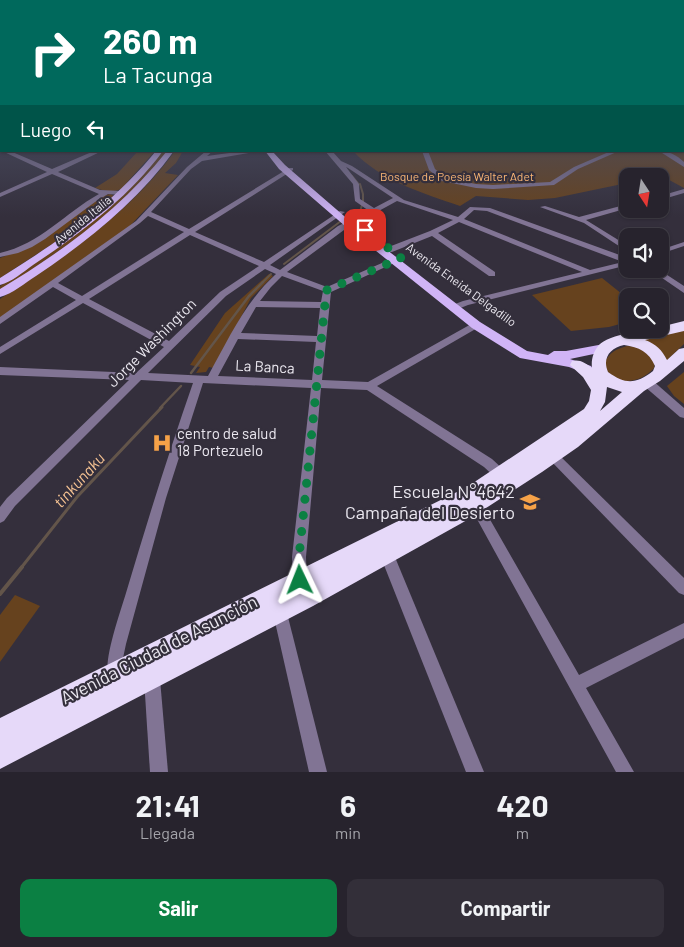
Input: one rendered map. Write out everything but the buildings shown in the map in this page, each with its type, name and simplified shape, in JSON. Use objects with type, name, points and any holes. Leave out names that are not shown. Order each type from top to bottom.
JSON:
[{"type":"highway","points":[[599,379],[597,361],[604,348],[623,340],[684,326]]},
{"type":"highway","points":[[623,340],[642,344],[654,351],[661,360],[660,372]]},
{"type":"highway","points":[[577,366],[599,379],[620,385],[644,385],[684,353]]},
{"type":"highway","name":"Avenida Ciudad de Asunción","points":[[0,731],[473,492],[582,422],[595,408],[599,379]]},
{"type":"highway","name":"Avenida Ciudad de Asunción","points":[[1,758],[280,613],[476,506],[553,456],[644,385]]},
{"type":"main road","name":"Avenida Italia","points":[[0,282],[63,240],[121,193],[144,171],[159,152]]},
{"type":"main road","name":"Avenida Italia","points":[[0,294],[51,260],[102,222],[145,183],[170,152]]},
{"type":"main road","name":"Avenida Eneida Delgadillo","points":[[269,152],[339,213],[390,250],[398,260]]},
{"type":"main road","name":"Avenida Eneida Delgadillo","points":[[276,152],[289,170]]},
{"type":"main road","name":"Avenida Eneida Delgadillo","points":[[351,222],[457,306],[513,340],[542,353],[566,355],[604,348]]},
{"type":"main road","name":"Avenida Eneida Delgadillo","points":[[457,306],[476,325],[524,355],[577,366]]},
{"type":"street","points":[[7,152],[106,193],[121,193]]},
{"type":"street","points":[[0,195],[97,152]]},
{"type":"street","points":[[0,320],[53,284],[147,213],[186,171],[209,152]]},
{"type":"street","points":[[201,159],[251,152]]},
{"type":"street","points":[[329,152],[356,184],[357,200],[372,210]]},
{"type":"street","points":[[425,152],[432,170],[444,180],[493,187],[552,184],[576,168],[614,152]]},
{"type":"street","points":[[664,152],[684,165]]},
{"type":"street","points":[[339,162],[350,167],[396,199],[459,219],[591,273]]},
{"type":"street","points":[[0,351],[289,170]]},
{"type":"street","points":[[669,196],[684,192]]},
{"type":"street","points":[[0,255],[24,248],[41,240],[84,205],[106,193]]},
{"type":"street","points":[[114,672],[119,644],[160,498],[205,379],[253,304],[281,273],[351,222],[396,199]]},
{"type":"street","points":[[543,207],[591,224],[619,244]]},
{"type":"street","points":[[390,250],[433,233],[459,219],[472,208],[488,209],[619,259]]},
{"type":"street","points":[[580,219],[619,208]]},
{"type":"street","points":[[147,213],[281,273],[327,290],[398,260]]},
{"type":"street","name":"Jorge Washington","points":[[0,517],[5,501],[142,376],[223,294],[339,213]]},
{"type":"street","points":[[433,233],[492,274]]},
{"type":"street","points":[[669,249],[684,244]]},
{"type":"street","points":[[457,306],[619,265]]},
{"type":"street","points":[[667,278],[684,290]]},
{"type":"street","points":[[53,284],[170,346]]},
{"type":"street","points":[[300,580],[299,557],[320,339],[327,290]]},
{"type":"street","points":[[253,304],[324,306]]},
{"type":"street","points":[[476,325],[369,386],[488,463],[501,475]]},
{"type":"street","points":[[234,336],[320,339]]},
{"type":"street","name":"La Banca","points":[[0,372],[369,386]]},
{"type":"street","points":[[644,385],[684,414]]},
{"type":"street","points":[[553,456],[684,588]]},
{"type":"street","points":[[476,506],[625,772]]},
{"type":"street","points":[[387,555],[475,772]]},
{"type":"street","points":[[280,613],[318,772]]},
{"type":"street","points":[[576,685],[684,630]]},
{"type":"street","points":[[152,679],[159,772]]},
{"type":"green space","points":[[137,152],[154,152],[121,189],[108,191],[95,188],[117,174]]},
{"type":"green space","points":[[161,152],[167,152],[133,192],[80,236],[0,292],[0,286],[57,248]]},
{"type":"green space","points":[[174,152],[182,152],[176,163],[165,173],[178,175],[126,230],[0,318],[0,299],[48,267],[95,232],[117,214],[157,173]]},
{"type":"green space","name":"Bosque de Poesía Walter Adet","points":[[354,152],[684,152],[684,188],[669,180],[669,168],[619,168],[619,185],[555,198],[528,200],[476,196],[460,206],[403,185],[376,170]]},
{"type":"green space","points":[[109,194],[113,195],[112,197],[63,237],[0,278],[0,258],[36,244],[101,197]]},
{"type":"green space","points":[[269,274],[273,276],[251,298],[214,368],[209,367],[206,372],[196,373],[200,367],[190,365],[225,313]]},
{"type":"green space","points":[[602,278],[619,292],[619,324],[571,331],[532,295]]},
{"type":"green space","points":[[684,330],[684,344],[665,362],[639,339],[669,338],[669,333]]},
{"type":"green space","points":[[627,346],[641,347],[655,361],[654,368],[648,373],[634,380],[626,381],[613,377],[607,371],[604,363],[614,352]]},
{"type":"green space","points":[[684,372],[684,404],[674,396],[667,386]]},
{"type":"green space","points":[[15,595],[40,606],[0,662],[0,615]]},
{"type":"waterway","points":[[352,175],[360,185]]},
{"type":"waterway","points":[[360,185],[363,203]]},
{"type":"waterway","points":[[359,215],[362,205]]},
{"type":"waterway","points":[[284,264],[341,221]]},
{"type":"waterway","name":"tinkunaku","points":[[191,373],[249,296],[271,274]]},
{"type":"waterway","name":"tinkunaku","points":[[160,408],[181,386]]},
{"type":"waterway","name":"tinkunaku","points":[[21,568],[77,497],[162,407]]},
{"type":"waterway","name":"tinkunaku","points":[[0,594],[22,567]]},
{"type":"place","name":"centro de salud 18 Portezuelo","points":[[162,443]]},
{"type":"place","name":"Escuela N°4642 Campaña del Desierto","points":[[530,502]]},
{"type":"route","points":[[300,580],[299,557],[327,290],[401,258],[365,230]]}]
